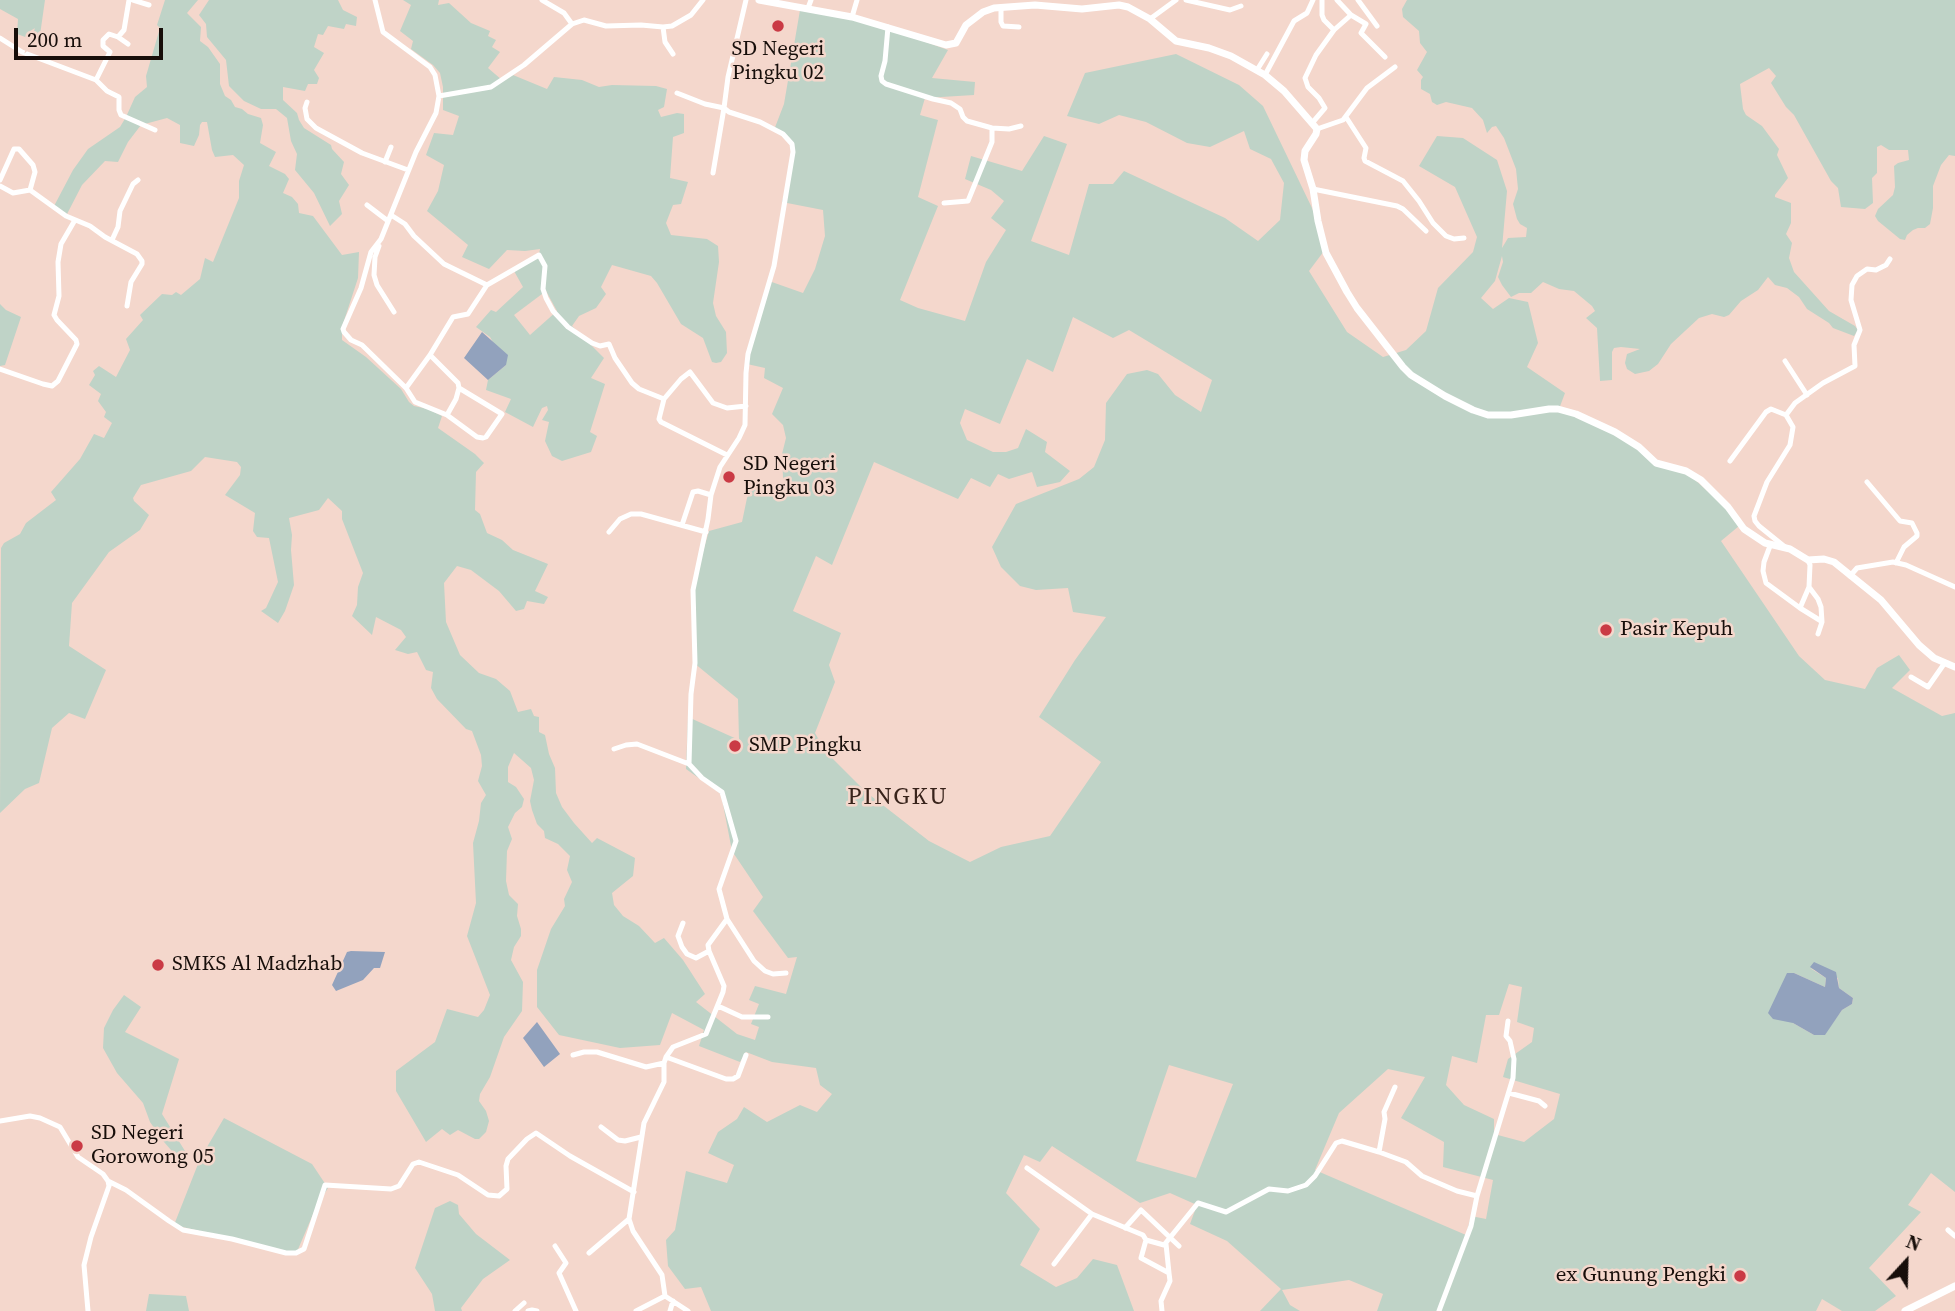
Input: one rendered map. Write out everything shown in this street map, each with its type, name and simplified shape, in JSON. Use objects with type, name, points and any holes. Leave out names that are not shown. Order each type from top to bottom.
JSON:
[{"type":"street","points":[[118,37],[124,30],[131,0],[149,5]]},
{"type":"street","points":[[375,0],[383,32],[430,67],[435,75],[439,96],[436,113],[408,170],[374,257],[377,285],[394,312]]},
{"type":"street","points":[[542,0],[564,13],[572,24]]},
{"type":"street","points":[[439,96],[491,87],[524,65],[572,24],[584,20],[606,26],[641,24],[663,27],[681,22],[691,15],[703,0]]},
{"type":"street","points":[[713,173],[728,77],[746,0]]},
{"type":"street","points":[[758,0],[809,4],[946,45],[956,43],[967,25],[994,8],[1035,5],[1082,9],[1119,5],[1128,7],[1150,19],[1176,41],[1223,52],[1261,73],[1284,91],[1315,125]]},
{"type":"street","points":[[852,17],[857,0]]},
{"type":"street","points":[[1150,19],[1176,0]]},
{"type":"street","points":[[1186,0],[1230,10],[1241,6]]},
{"type":"street","points":[[1261,73],[1294,21],[1307,13],[1313,0]]},
{"type":"street","points":[[1322,0],[1322,15],[1334,30]]},
{"type":"street","points":[[1337,0],[1351,15],[1366,24],[1361,33],[1385,57]]},
{"type":"street","points":[[1358,0],[1377,26]]},
{"type":"street","points":[[1001,7],[1000,22],[1003,26],[1019,27]]},
{"type":"street","points":[[1351,15],[1334,30],[1305,78],[1308,87],[1325,108],[1315,125],[1316,134],[1305,151],[1304,160],[1326,253],[1357,308],[1403,367],[1445,396],[1488,415],[1558,409],[1615,432],[1639,447],[1656,463],[1686,471],[1700,480],[1744,529],[1770,546],[1785,547]]},
{"type":"street","points":[[663,27],[665,42],[673,54]]},
{"type":"street","points":[[888,27],[881,76],[886,84],[951,103],[960,109],[967,121],[992,128],[1021,126]]},
{"type":"street","points":[[96,80],[110,52],[103,46],[103,40],[109,34],[128,44]]},
{"type":"street","points":[[0,38],[22,52],[96,80],[118,97],[121,115],[155,130]]},
{"type":"street","points":[[1261,73],[1267,54]]},
{"type":"street","points":[[1315,125],[1343,120],[1367,88],[1395,67]]},
{"type":"street","points":[[677,93],[760,122],[783,134],[792,144],[793,152],[774,266],[748,354],[745,425],[720,467],[711,495],[693,590],[695,663],[689,764]]},
{"type":"street","points":[[307,102],[307,118],[316,128],[362,153],[408,170]]},
{"type":"street","points":[[1346,117],[1366,148],[1365,161],[1406,184],[1433,223],[1446,236],[1464,238]]},
{"type":"street","points":[[944,203],[968,201],[992,142],[992,128]]},
{"type":"street","points":[[384,162],[391,147]]},
{"type":"street","points":[[0,180],[14,149],[19,149],[33,165],[30,190]]},
{"type":"street","points":[[112,240],[118,227],[120,211],[133,184],[138,180]]},
{"type":"street","points":[[0,186],[13,193],[30,190],[52,208],[90,226],[132,251],[142,261],[140,271],[131,282],[127,306]]},
{"type":"street","points":[[1313,189],[1397,206],[1426,231]]},
{"type":"street","points":[[367,205],[405,224],[444,264],[487,285]]},
{"type":"street","points":[[0,369],[52,386],[58,381],[77,344],[54,315],[59,296],[58,262],[61,244],[75,220]]},
{"type":"street","points":[[381,239],[371,252],[344,332],[351,340],[362,345],[406,388],[415,402],[447,415],[477,437],[486,437],[502,414],[460,388],[430,355]]},
{"type":"street","points":[[406,388],[453,317],[468,314],[487,285],[539,255],[545,266],[543,289],[553,311],[568,327],[592,343],[600,346],[609,344],[632,383],[639,389],[664,399]]},
{"type":"street","points":[[1786,415],[1795,403],[1854,366],[1854,345],[1860,330],[1851,300],[1852,285],[1857,276],[1867,269],[1876,270],[1886,265],[1890,259]]},
{"type":"street","points":[[1785,361],[1807,395]]},
{"type":"street","points":[[727,455],[661,422],[659,419],[664,399],[690,372],[713,402],[727,408],[747,406]]},
{"type":"street","points":[[447,415],[460,388]]},
{"type":"street","points":[[1730,461],[1766,412],[1771,409],[1786,415],[1793,426],[1790,445],[1767,482],[1754,516],[1755,521],[1785,547],[1808,560],[1834,562],[1881,600],[1919,645],[1944,664],[1955,667]]},
{"type":"street","points":[[1867,482],[1900,521],[1912,523],[1917,533],[1904,547],[1896,563]]},
{"type":"street","points":[[682,525],[693,492],[711,495]]},
{"type":"street","points":[[609,532],[620,519],[631,514],[641,514],[706,532]]},
{"type":"street","points":[[1770,546],[1763,571],[1766,583],[1822,622]]},
{"type":"street","points":[[1800,608],[1809,587],[1808,560]]},
{"type":"street","points":[[1850,576],[1857,568],[1866,565],[1896,563],[1955,587]]},
{"type":"street","points":[[1809,587],[1821,607],[1822,622],[1818,634]]},
{"type":"street","points":[[1911,677],[1928,687],[1944,664]]},
{"type":"street","points":[[614,749],[637,744],[689,764],[702,778],[722,792],[736,835],[735,847],[719,889],[727,919],[754,961],[765,971],[773,974],[786,973]]},
{"type":"street","points":[[688,1311],[665,1296],[662,1275],[633,1231],[629,1219],[641,1136],[644,1123],[664,1082],[665,1060],[673,1047],[706,1034],[718,1006],[724,986],[709,951],[711,939],[727,919]]},
{"type":"street","points":[[683,923],[678,936],[687,954],[696,958],[709,951]]},
{"type":"street","points":[[718,1006],[742,1017],[768,1017]]},
{"type":"street","points":[[1438,1311],[1471,1226],[1477,1196],[1513,1078],[1514,1059],[1510,1041],[1506,1036],[1508,1021]]},
{"type":"street","points":[[573,1055],[597,1052],[646,1067],[665,1060],[726,1079],[738,1076],[746,1055]]},
{"type":"street","points":[[1378,1152],[1384,1112],[1395,1087]]},
{"type":"street","points":[[1509,1093],[1539,1101],[1545,1106]]},
{"type":"street","points":[[0,1121],[30,1116],[60,1128],[78,1157],[103,1174],[108,1181],[126,1190],[183,1230],[286,1253],[296,1253],[304,1249],[325,1185],[391,1189],[398,1185],[412,1164],[419,1162],[458,1175],[488,1195],[499,1196],[507,1189],[508,1159],[536,1133],[570,1156],[634,1192]]},
{"type":"street","points":[[601,1127],[618,1140],[625,1141],[641,1136]]},
{"type":"street","points":[[1027,1168],[1092,1213],[1160,1245],[1166,1244],[1198,1203],[1226,1212],[1269,1189],[1288,1191],[1306,1185],[1336,1143],[1342,1141],[1406,1163],[1422,1176],[1457,1191],[1477,1196]]},
{"type":"street","points":[[88,1311],[84,1265],[109,1186],[108,1181]]},
{"type":"street","points":[[1125,1228],[1141,1210],[1179,1246]]},
{"type":"street","points":[[1054,1264],[1092,1213]]},
{"type":"street","points":[[589,1253],[629,1219]]},
{"type":"street","points":[[1948,1230],[1955,1236]]},
{"type":"street","points":[[1146,1240],[1141,1258],[1169,1273]]},
{"type":"street","points":[[1162,1311],[1161,1301],[1170,1281],[1166,1244]]},
{"type":"street","points":[[555,1246],[566,1263],[559,1273],[576,1311]]},
{"type":"street","points":[[1905,1311],[1955,1286]]},
{"type":"street","points":[[636,1311],[665,1296]]},
{"type":"street","points":[[670,1311],[673,1301]]},
{"type":"street","points":[[515,1311],[524,1303]]},
{"type":"street","points":[[528,1311],[537,1311]]},
{"type":"green space","points":[[0,0],[45,0],[39,42],[17,34],[18,19],[0,9]]},
{"type":"green space","points":[[165,0],[198,0],[187,13],[201,27],[200,41],[220,64],[220,84],[225,96],[235,107],[261,118],[263,125],[260,143],[276,152],[269,166],[289,179],[283,193],[298,204],[299,213],[313,216],[342,255],[359,252],[358,278],[342,327],[342,340],[366,357],[401,389],[414,406],[442,416],[438,428],[484,463],[476,472],[475,510],[480,514],[487,533],[502,540],[513,550],[548,564],[535,591],[548,597],[544,604],[527,601],[524,609],[516,611],[499,591],[471,570],[457,566],[444,583],[446,622],[460,655],[479,673],[496,679],[510,691],[518,712],[531,709],[534,716],[539,717],[539,732],[545,735],[555,768],[556,793],[574,823],[592,843],[597,838],[635,858],[633,876],[612,893],[614,905],[655,943],[664,938],[683,960],[705,994],[696,1002],[737,1034],[755,1040],[759,1027],[751,1024],[759,1004],[749,1000],[755,986],[786,994],[797,957],[788,958],[753,911],[763,897],[732,851],[721,794],[686,769],[688,717],[739,740],[738,699],[694,663],[694,582],[709,531],[742,522],[747,498],[754,484],[788,489],[783,477],[782,454],[786,438],[783,425],[772,414],[783,388],[764,378],[765,368],[747,364],[769,281],[803,293],[815,269],[825,236],[823,210],[782,202],[794,157],[790,142],[774,130],[784,104],[800,10],[865,20],[948,50],[932,78],[975,82],[974,95],[925,98],[920,115],[938,120],[918,197],[938,206],[900,300],[965,321],[986,262],[1006,230],[991,218],[1004,201],[991,190],[965,179],[971,156],[1022,171],[1044,136],[1067,144],[1031,241],[1069,255],[1089,184],[1113,184],[1124,171],[1225,218],[1258,241],[1280,220],[1284,183],[1271,159],[1250,149],[1244,131],[1210,147],[1187,143],[1146,122],[1119,115],[1099,124],[1067,116],[1085,73],[1176,54],[1239,85],[1263,106],[1312,208],[1327,247],[1309,271],[1347,332],[1383,357],[1406,350],[1426,331],[1438,288],[1473,252],[1477,237],[1455,187],[1419,166],[1437,136],[1463,138],[1497,160],[1507,191],[1502,248],[1508,238],[1526,237],[1527,228],[1517,219],[1513,204],[1518,189],[1516,169],[1504,138],[1496,126],[1487,133],[1483,120],[1472,108],[1446,102],[1437,105],[1432,102],[1430,94],[1421,89],[1423,77],[1417,70],[1427,52],[1420,43],[1419,31],[1403,17],[1402,9],[1407,0],[1955,0],[1955,156],[1949,155],[1941,165],[1933,186],[1930,224],[1925,228],[1913,230],[1905,240],[1900,239],[1875,216],[1878,209],[1893,195],[1894,166],[1909,160],[1908,150],[1889,150],[1881,145],[1877,147],[1877,173],[1872,178],[1873,203],[1865,209],[1841,207],[1838,188],[1831,181],[1794,115],[1771,83],[1776,76],[1769,68],[1740,84],[1746,115],[1762,126],[1779,149],[1777,155],[1788,178],[1775,197],[1791,203],[1791,223],[1786,234],[1792,243],[1789,258],[1794,272],[1829,311],[1855,326],[1858,330],[1854,336],[1833,328],[1807,309],[1799,297],[1787,288],[1775,285],[1768,277],[1758,290],[1741,301],[1729,315],[1724,317],[1712,314],[1699,318],[1671,344],[1658,364],[1649,371],[1635,374],[1627,369],[1627,354],[1640,349],[1614,348],[1612,380],[1600,381],[1597,328],[1586,318],[1595,311],[1574,291],[1559,289],[1543,282],[1531,293],[1519,293],[1511,297],[1498,277],[1503,262],[1502,256],[1495,281],[1481,298],[1493,309],[1509,298],[1528,302],[1538,343],[1527,367],[1565,393],[1559,409],[1589,420],[1641,450],[1656,464],[1693,478],[1725,507],[1739,526],[1721,541],[1799,656],[1825,680],[1865,689],[1877,668],[1899,655],[1910,670],[1892,688],[1942,716],[1955,713],[1955,1192],[1931,1173],[1908,1205],[1921,1212],[1869,1268],[1896,1296],[1875,1311],[1842,1311],[1822,1299],[1816,1311],[1377,1311],[1383,1294],[1349,1280],[1282,1290],[1290,1305],[1300,1311],[1260,1311],[1281,1289],[1227,1241],[1190,1224],[1197,1205],[1170,1193],[1140,1203],[1052,1146],[1040,1162],[1024,1155],[1006,1193],[1040,1229],[1020,1265],[1056,1287],[1077,1278],[1093,1259],[1117,1265],[1134,1311],[711,1311],[701,1287],[685,1289],[668,1266],[666,1240],[675,1230],[686,1171],[727,1183],[734,1165],[708,1153],[718,1132],[737,1119],[744,1107],[767,1122],[800,1105],[817,1112],[832,1094],[820,1085],[816,1068],[772,1062],[746,1052],[740,1062],[699,1046],[704,1030],[672,1013],[660,1045],[620,1048],[559,1035],[537,1007],[537,970],[551,929],[565,906],[564,899],[572,882],[567,870],[570,856],[558,844],[545,838],[544,831],[537,824],[530,801],[534,780],[531,768],[514,753],[508,767],[508,782],[516,787],[524,799],[522,807],[515,813],[508,827],[512,839],[507,851],[506,881],[509,895],[518,904],[517,916],[521,936],[514,947],[511,960],[523,982],[522,1011],[504,1037],[490,1077],[480,1094],[479,1101],[489,1121],[486,1132],[479,1139],[475,1139],[458,1130],[450,1135],[442,1129],[426,1142],[396,1091],[396,1071],[435,1042],[447,1009],[478,1017],[490,995],[467,936],[476,903],[473,843],[481,803],[486,795],[478,781],[482,766],[481,755],[472,731],[466,729],[437,699],[431,688],[433,672],[426,670],[417,652],[408,654],[395,650],[406,637],[401,630],[376,617],[372,635],[352,616],[357,605],[358,587],[363,573],[342,519],[342,511],[328,498],[319,510],[289,518],[294,585],[278,623],[261,611],[266,608],[278,582],[269,538],[257,537],[253,531],[255,513],[225,495],[240,475],[241,467],[237,462],[205,457],[191,471],[141,485],[133,498],[149,515],[140,530],[109,552],[72,603],[69,646],[106,670],[85,719],[69,713],[52,728],[39,783],[25,789],[0,813],[1,548],[4,543],[20,534],[26,523],[56,500],[51,492],[80,459],[94,434],[104,438],[112,423],[104,417],[106,412],[98,401],[101,394],[89,385],[95,375],[93,371],[99,366],[116,377],[130,350],[126,339],[143,320],[140,315],[162,294],[172,295],[176,292],[181,295],[200,279],[205,258],[213,262],[239,198],[239,181],[244,165],[233,155],[215,157],[207,122],[200,125],[194,146],[180,143],[180,125],[167,118],[141,125],[118,162],[105,161],[82,185],[66,216],[53,208],[73,170],[88,149],[120,127],[135,97],[147,87],[146,76],[160,28],[157,25]],"holes":[[[1073,317],[1113,338],[1129,330],[1212,380],[1201,412],[1175,395],[1158,374],[1147,370],[1127,374],[1106,403],[1105,440],[1094,467],[1079,479],[1016,504],[992,547],[1001,567],[1020,586],[1036,590],[1068,588],[1073,612],[1106,617],[1039,717],[1101,762],[1050,836],[1001,847],[970,862],[929,841],[866,792],[826,752],[815,733],[835,682],[829,665],[841,633],[793,611],[816,556],[832,565],[874,462],[958,499],[971,478],[990,487],[998,474],[1009,479],[1032,472],[1037,487],[1060,482],[1070,471],[1045,452],[1047,442],[1026,429],[1018,448],[993,452],[967,440],[960,423],[965,409],[1000,424],[1027,359],[1053,372]],[[1810,968],[1838,978],[1839,988],[1853,998],[1852,1004],[1842,1010],[1824,1035],[1814,1035],[1793,1023],[1794,973],[1825,987],[1826,978]],[[1509,984],[1522,987],[1517,1022],[1534,1028],[1532,1042],[1508,1059],[1503,1077],[1560,1094],[1554,1119],[1524,1142],[1494,1134],[1494,1119],[1464,1105],[1446,1085],[1452,1056],[1477,1063],[1486,1015],[1499,1015]],[[1169,1065],[1233,1084],[1196,1178],[1136,1161]],[[1388,1069],[1425,1077],[1401,1118],[1444,1142],[1443,1167],[1493,1180],[1486,1219],[1471,1216],[1466,1235],[1315,1170],[1339,1113]]]},
{"type":"green space","points":[[209,0],[338,0],[343,10],[357,17],[356,26],[346,24],[344,29],[328,26],[323,35],[318,34],[314,47],[324,53],[314,70],[319,78],[317,84],[308,84],[305,91],[283,87],[283,100],[297,113],[304,128],[331,145],[344,162],[341,174],[349,185],[339,201],[342,214],[330,226],[314,193],[295,170],[297,154],[291,141],[287,118],[276,109],[261,109],[244,101],[229,86],[226,60],[207,37],[206,24],[199,15]]},
{"type":"green space","points":[[403,0],[439,0],[438,5],[449,3],[471,23],[490,31],[488,36],[496,40],[492,47],[500,52],[488,68],[502,80],[513,75],[547,89],[554,77],[582,80],[599,87],[656,86],[667,89],[664,107],[658,110],[661,117],[684,114],[684,133],[673,137],[670,178],[688,182],[681,204],[673,205],[666,223],[671,235],[707,239],[718,246],[719,262],[713,303],[716,316],[726,332],[727,353],[721,362],[712,362],[703,338],[681,324],[651,276],[612,265],[601,287],[606,294],[596,308],[579,316],[572,326],[604,358],[591,378],[605,384],[590,432],[597,436],[591,452],[562,461],[552,456],[545,441],[549,422],[542,420],[548,410],[547,406],[542,408],[533,427],[505,412],[511,399],[486,390],[488,380],[506,365],[490,337],[476,327],[491,310],[496,312],[523,287],[514,271],[539,254],[540,249],[507,250],[489,269],[462,257],[468,245],[427,211],[438,191],[444,165],[426,155],[434,133],[453,135],[459,116],[443,110],[440,73],[411,49],[413,41],[400,31],[411,5]],"holes":[[[546,291],[557,311],[530,335],[514,315]]]},
{"type":"green space","points":[[0,304],[21,317],[5,365],[0,366]]},
{"type":"green space","points":[[124,995],[141,1007],[125,1032],[179,1059],[162,1114],[185,1151],[178,1158],[150,1122],[143,1103],[117,1073],[103,1048],[104,1028]]},
{"type":"green space","points":[[224,1118],[312,1164],[328,1188],[317,1205],[296,1254],[174,1225],[200,1159]]},
{"type":"green space","points":[[450,1201],[458,1205],[459,1214],[476,1234],[510,1260],[483,1279],[461,1308],[462,1311],[435,1311],[432,1294],[415,1268],[435,1208]]},
{"type":"green space","points":[[149,1294],[186,1296],[189,1311],[146,1311]]},
{"type":"water","points":[[482,332],[508,355],[506,365],[488,380],[464,358]]},
{"type":"water","points":[[347,952],[385,952],[380,968],[374,968],[363,980],[336,991],[332,985]]},
{"type":"water","points":[[1814,962],[1836,972],[1839,988],[1853,998],[1852,1004],[1842,1010],[1825,1035],[1814,1035],[1793,1023],[1773,1019],[1768,1013],[1787,973],[1794,973],[1825,987],[1826,978],[1810,967]]},
{"type":"water","points":[[537,1022],[560,1054],[544,1067],[523,1038]]},
{"type":"place","name":"SD Negeri Pingku 02","points":[[778,26]]},
{"type":"place","name":"SD Negeri Pingku 03","points":[[729,477]]},
{"type":"place","name":"Pasir Kepuh","points":[[1606,630]]},
{"type":"place","name":"SMP Pingku","points":[[735,746]]},
{"type":"place","name":"SMKS Al Madzhab","points":[[158,965]]},
{"type":"place","name":"SD Negeri Gorowong 05","points":[[77,1146]]},
{"type":"place","name":"ex Gunung Pengki","points":[[1740,1276]]},
{"type":"district","name":"PINGKU","points":[[898,798]]}]
